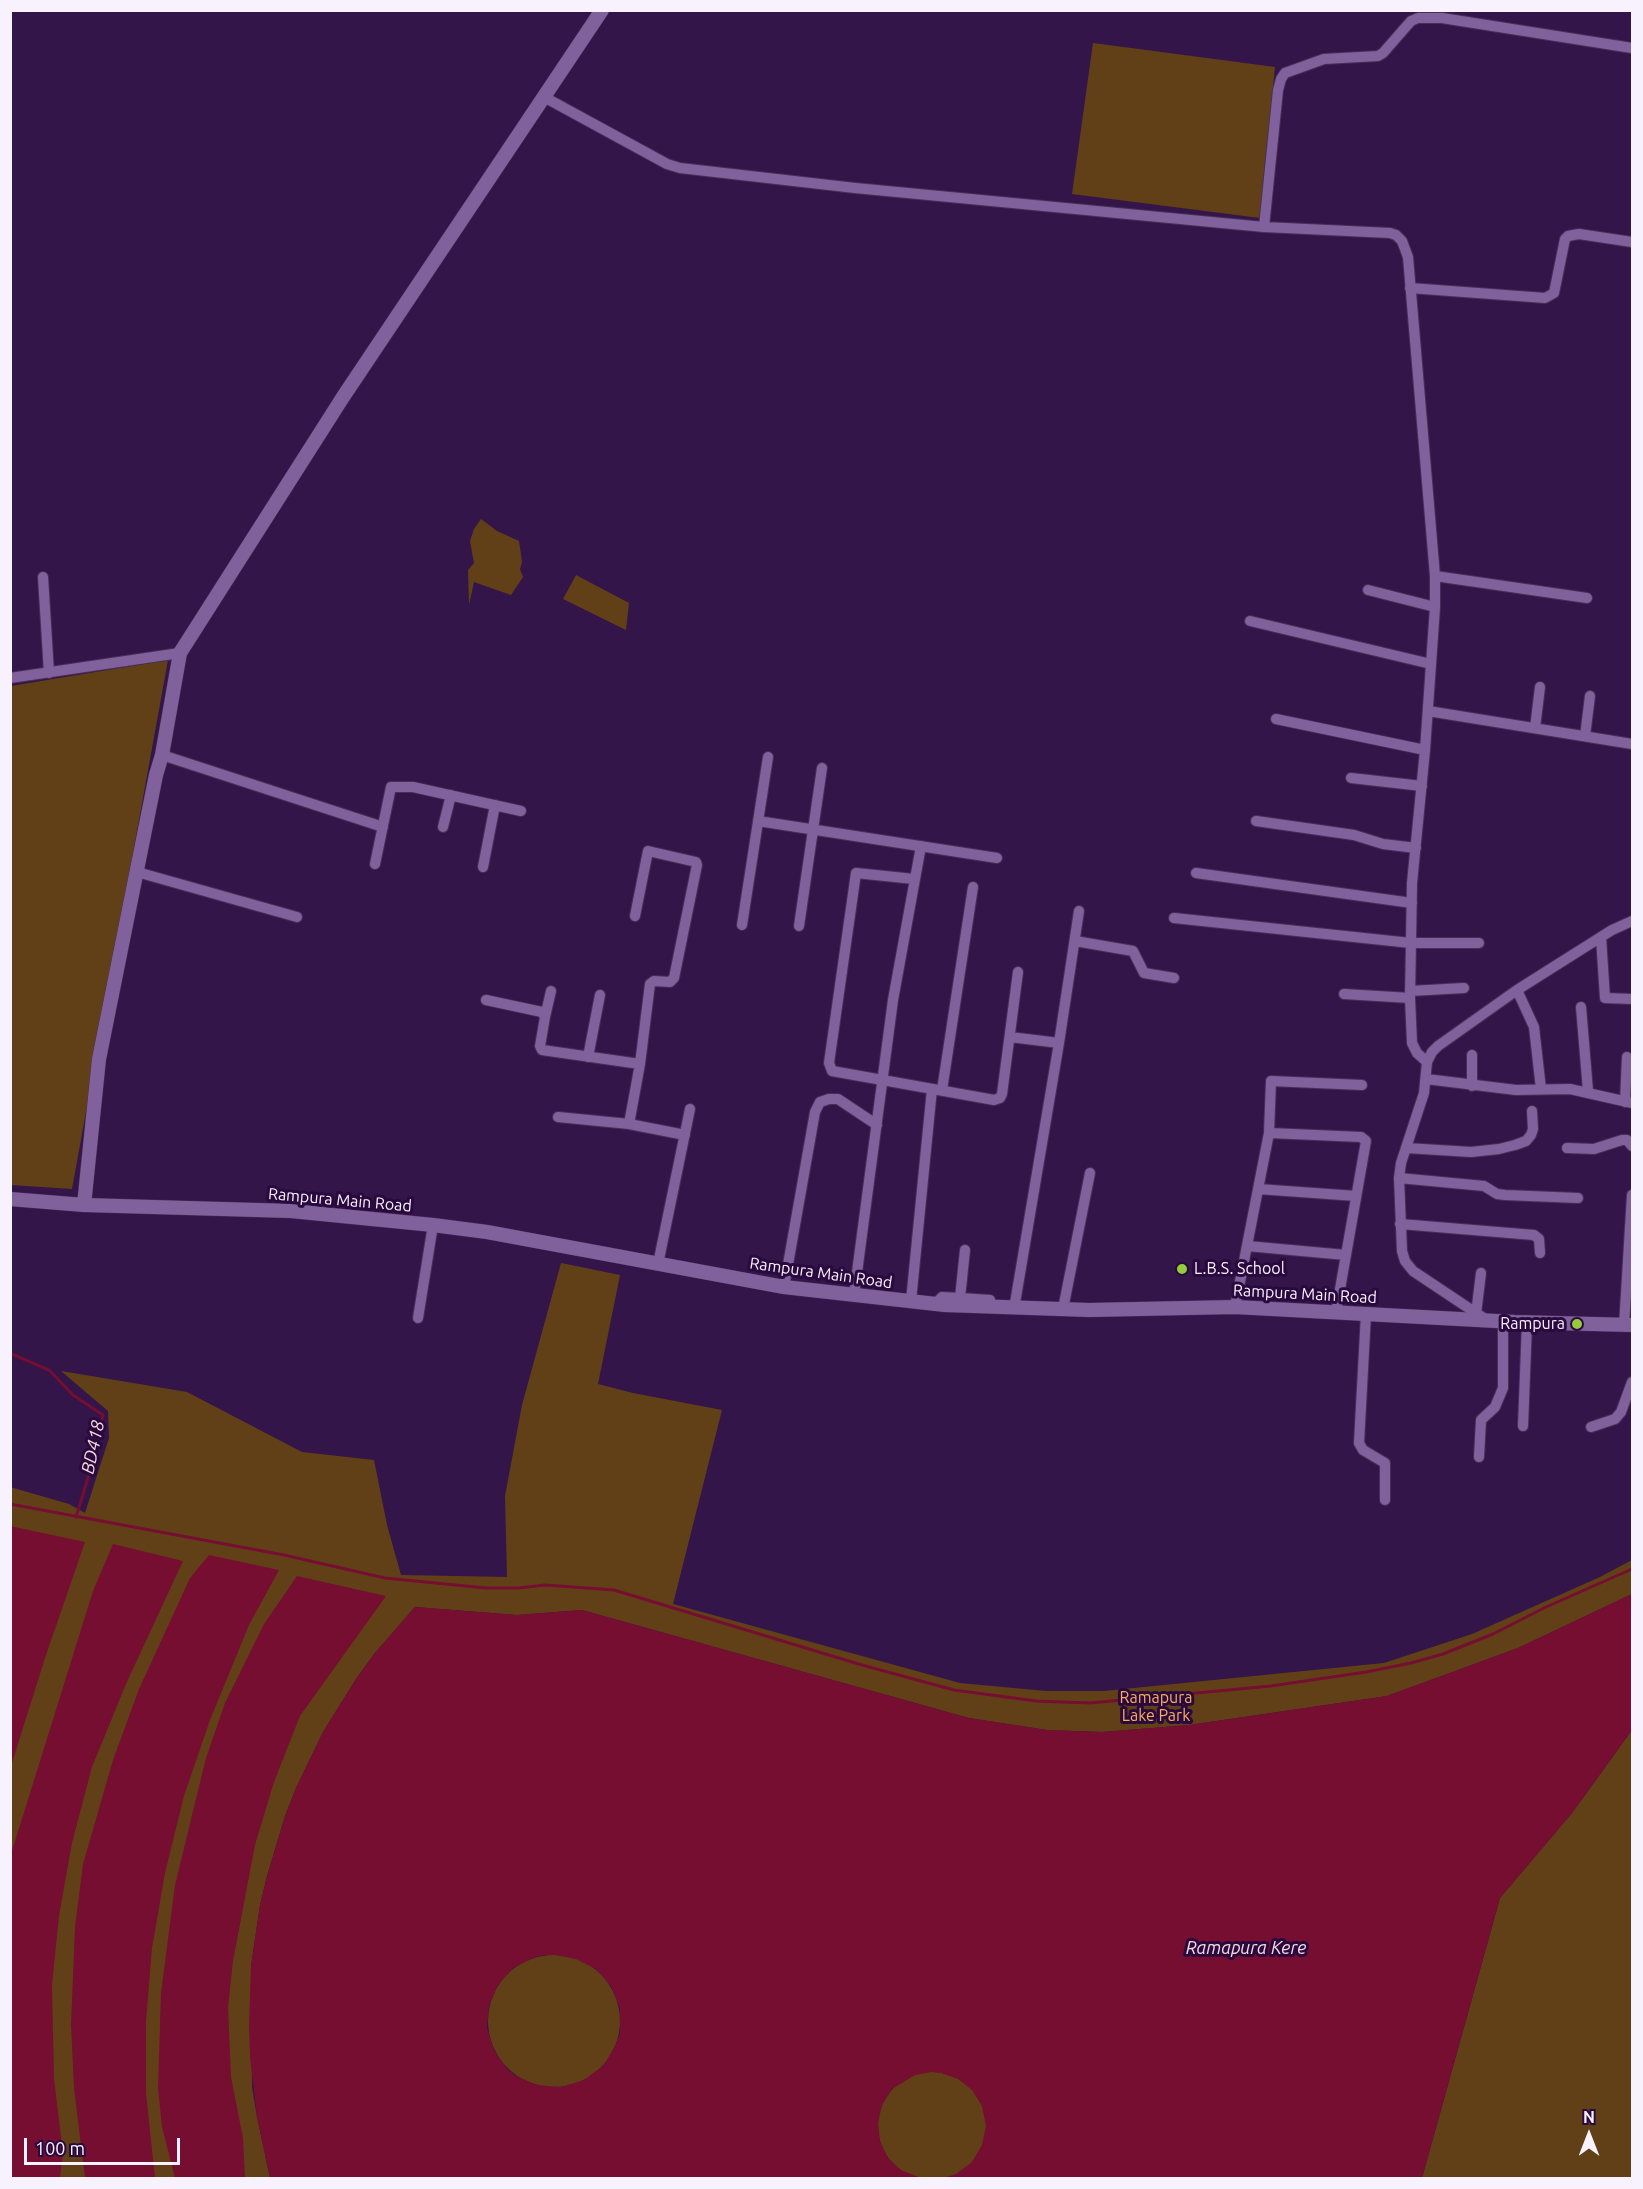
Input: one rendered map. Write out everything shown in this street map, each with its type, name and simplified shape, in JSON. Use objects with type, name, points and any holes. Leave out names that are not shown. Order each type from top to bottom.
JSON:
[{"type":"main road","points":[[84,1205],[99,1059],[162,755],[180,653],[337,407],[602,10]]},
{"type":"main road","name":"Rampura Main Road","points":[[10,1199],[84,1205],[291,1211],[433,1225],[487,1232],[784,1287],[938,1305],[1089,1311],[1235,1307],[1482,1317],[1503,1322],[1628,1325]]},
{"type":"street","points":[[1264,227],[1278,90],[1285,72],[1316,60],[1378,56],[1411,21],[1445,14],[1632,48]]},
{"type":"street","points":[[544,97],[667,164],[680,168],[855,188],[1264,227],[1390,233],[1402,241],[1408,257],[1435,607],[1412,903],[1410,994],[1412,1043],[1417,1053],[1427,1062]]},
{"type":"street","points":[[1410,288],[1545,298],[1554,293],[1565,239],[1568,236],[1579,234],[1632,242]]},
{"type":"street","points":[[1434,576],[1587,598]]},
{"type":"street","points":[[43,577],[49,673]]},
{"type":"street","points":[[1368,590],[1435,607]]},
{"type":"street","points":[[1250,621],[1431,664]]},
{"type":"street","points":[[10,678],[180,653]]},
{"type":"street","points":[[1535,728],[1540,687]]},
{"type":"street","points":[[1585,736],[1590,696]]},
{"type":"street","points":[[1428,711],[1632,744]]},
{"type":"street","points":[[1276,720],[1425,750]]},
{"type":"street","points":[[162,755],[383,827]]},
{"type":"street","points":[[742,925],[768,758]]},
{"type":"street","points":[[799,926],[822,768]]},
{"type":"street","points":[[1351,778],[1422,786]]},
{"type":"street","points":[[375,864],[391,787],[413,787],[521,811]]},
{"type":"street","points":[[443,827],[451,795]]},
{"type":"street","points":[[483,867],[495,805]]},
{"type":"street","points":[[758,821],[997,858]]},
{"type":"street","points":[[1256,821],[1354,835],[1383,844],[1416,848]]},
{"type":"street","points":[[854,1295],[893,1000],[921,846]]},
{"type":"street","points":[[629,1124],[640,1064],[650,984],[654,981],[670,982],[674,978],[696,862],[648,851],[635,916]]},
{"type":"street","points":[[137,872],[297,917]]},
{"type":"street","points":[[914,879],[856,873],[829,1064],[835,1073],[994,1100],[1000,1098],[1018,972]]},
{"type":"street","points":[[1196,873],[1412,903]]},
{"type":"street","points":[[911,1301],[937,1089],[973,887]]},
{"type":"street","points":[[1014,1309],[1079,911]]},
{"type":"street","points":[[1174,918],[1411,943],[1479,943]]},
{"type":"street","points":[[1482,1317],[1413,1271],[1405,1261],[1402,1251],[1399,1178],[1424,1093],[1427,1062],[1438,1046],[1517,990],[1600,937],[1632,921]]},
{"type":"street","points":[[1600,937],[1605,998],[1632,999]]},
{"type":"street","points":[[1075,942],[1133,951],[1144,973],[1174,978]]},
{"type":"street","points":[[1344,994],[1410,994],[1464,988]]},
{"type":"street","points":[[1517,990],[1534,1027],[1540,1089]]},
{"type":"street","points":[[551,991],[540,1046],[542,1050],[640,1064]]},
{"type":"street","points":[[588,1057],[600,995]]},
{"type":"street","points":[[486,1000],[542,1012],[545,1017]]},
{"type":"street","points":[[1581,1007],[1588,1091]]},
{"type":"street","points":[[1010,1037],[1059,1043]]},
{"type":"street","points":[[1472,1055],[1472,1086]]},
{"type":"street","points":[[1426,1079],[1516,1090],[1560,1088],[1588,1091],[1629,1102],[1628,1057]]},
{"type":"street","points":[[1235,1307],[1269,1132],[1271,1081],[1362,1085]]},
{"type":"street","points":[[784,1287],[815,1112],[820,1102],[838,1099],[877,1125]]},
{"type":"street","points":[[658,1264],[690,1109]]},
{"type":"street","points":[[1406,1148],[1472,1152],[1515,1145],[1526,1141],[1531,1135],[1532,1111]]},
{"type":"street","points":[[558,1117],[629,1124],[685,1135]]},
{"type":"street","points":[[1269,1132],[1364,1138],[1366,1141],[1336,1312]]},
{"type":"street","points":[[1567,1148],[1594,1149],[1622,1140],[1627,1140],[1632,1146]]},
{"type":"street","points":[[1063,1309],[1090,1173]]},
{"type":"street","points":[[1399,1178],[1484,1186],[1497,1194],[1505,1195],[1578,1198]]},
{"type":"street","points":[[1258,1189],[1356,1197]]},
{"type":"street","points":[[1628,1325],[1632,1195]]},
{"type":"street","points":[[1400,1224],[1534,1235],[1539,1239],[1540,1253]]},
{"type":"street","points":[[418,1318],[433,1225]]},
{"type":"street","points":[[1247,1246],[1346,1255]]},
{"type":"street","points":[[960,1298],[965,1250]]},
{"type":"street","points":[[1481,1273],[1482,1317]]},
{"type":"street","points":[[938,1305],[942,1297],[990,1300],[990,1307]]},
{"type":"street","points":[[1366,1314],[1359,1443],[1363,1450],[1385,1463],[1385,1500]]},
{"type":"street","points":[[1479,1457],[1481,1419],[1496,1407],[1503,1388],[1503,1322]]},
{"type":"street","points":[[1523,1426],[1527,1323]]},
{"type":"street","points":[[1591,1427],[1615,1419],[1621,1412],[1632,1382]]},
{"type":"green space","points":[[1093,43],[1275,67],[1260,218],[1072,194]]},
{"type":"green space","points":[[481,519],[497,531],[519,541],[522,562],[520,569],[523,577],[511,595],[474,582],[469,605],[468,570],[474,563],[470,541]]},
{"type":"green space","points":[[576,575],[629,603],[626,630],[563,599]]},
{"type":"green space","points":[[168,660],[72,1189],[11,1185],[11,686]]},
{"type":"green space","name":"Ramapura Lake Park","points":[[561,1263],[620,1275],[598,1384],[722,1410],[673,1604],[960,1683],[1046,1691],[1104,1691],[1384,1663],[1472,1634],[1600,1577],[1632,1560],[1632,1594],[1518,1648],[1387,1696],[1189,1725],[1102,1732],[1047,1730],[969,1718],[582,1610],[517,1615],[415,1607],[374,1654],[323,1732],[285,1816],[267,1876],[260,1905],[251,1966],[252,2087],[270,2178],[11,2178],[10,1487],[69,1504],[85,1513],[109,1438],[108,1411],[61,1371],[187,1392],[302,1452],[374,1460],[387,1525],[401,1575],[507,1577],[505,1496],[522,1405]]},
{"type":"green space","points":[[1632,1730],[1632,2178],[1422,2178],[1500,1898],[1572,1813]]},
{"type":"green space","points":[[554,1955],[579,1960],[601,1974],[615,1996],[620,2021],[615,2046],[601,2068],[579,2082],[554,2087],[529,2082],[507,2068],[493,2046],[488,2021],[493,1996],[507,1974],[529,1960]]},
{"type":"green space","points":[[932,2072],[953,2076],[970,2088],[982,2105],[986,2126],[982,2147],[970,2164],[953,2176],[932,2180],[911,2176],[894,2164],[882,2147],[878,2126],[882,2105],[894,2088],[911,2076]]},
{"type":"water","points":[[10,1526],[85,1542],[11,1766]]},
{"type":"water","points":[[113,1544],[183,1561],[126,1684],[92,1767],[72,1843],[59,1916],[52,1985],[54,2079],[63,2153],[60,2178],[11,2178],[11,1854],[93,1591]]},
{"type":"water","points":[[209,1555],[279,1570],[249,1625],[210,1720],[184,1796],[165,1873],[152,1948],[146,2022],[146,2093],[155,2178],[85,2178],[74,2088],[71,2024],[75,1927],[83,1864],[113,1760],[139,1689],[190,1578]]},
{"type":"water","points":[[297,1576],[386,1596],[300,1716],[274,1782],[255,1845],[233,1961],[228,2008],[231,2077],[243,2138],[245,2178],[175,2178],[162,2127],[158,2088],[161,1993],[175,1885],[206,1758],[225,1703],[264,1624]]},
{"type":"water","name":"Ramapura Kere","points":[[1632,1594],[1632,1730],[1572,1813],[1500,1898],[1422,2178],[943,2178],[956,2174],[972,2162],[982,2145],[986,2126],[982,2106],[972,2090],[958,2079],[932,2072],[915,2075],[892,2089],[882,2105],[878,2123],[880,2141],[888,2158],[901,2170],[921,2178],[270,2178],[257,2117],[249,2026],[251,1966],[260,1905],[267,1876],[296,1788],[323,1732],[374,1654],[415,1607],[517,1615],[582,1610],[969,1718],[1047,1730],[1102,1732],[1189,1725],[1387,1696],[1518,1648]],"holes":[[[555,1955],[576,1959],[596,1969],[611,1986],[620,2008],[620,2033],[604,2065],[584,2080],[561,2087],[537,2085],[516,2076],[507,2069],[494,2050],[487,2028],[489,2006],[498,1985],[513,1968],[533,1958]]]},
{"type":"waterway","name":"BD418","points":[[10,1353],[49,1370],[73,1395],[103,1415],[92,1465],[76,1517]]},
{"type":"waterway","points":[[10,1504],[284,1555],[385,1578],[486,1588],[545,1585],[614,1590],[862,1665],[954,1690],[1036,1701],[1090,1703],[1271,1686],[1411,1663],[1443,1654],[1493,1634],[1546,1607],[1632,1569]]},
{"type":"place","name":"L.B.S. School","points":[[1182,1269]]},
{"type":"place","name":"Rampura","points":[[1577,1324]]}]
